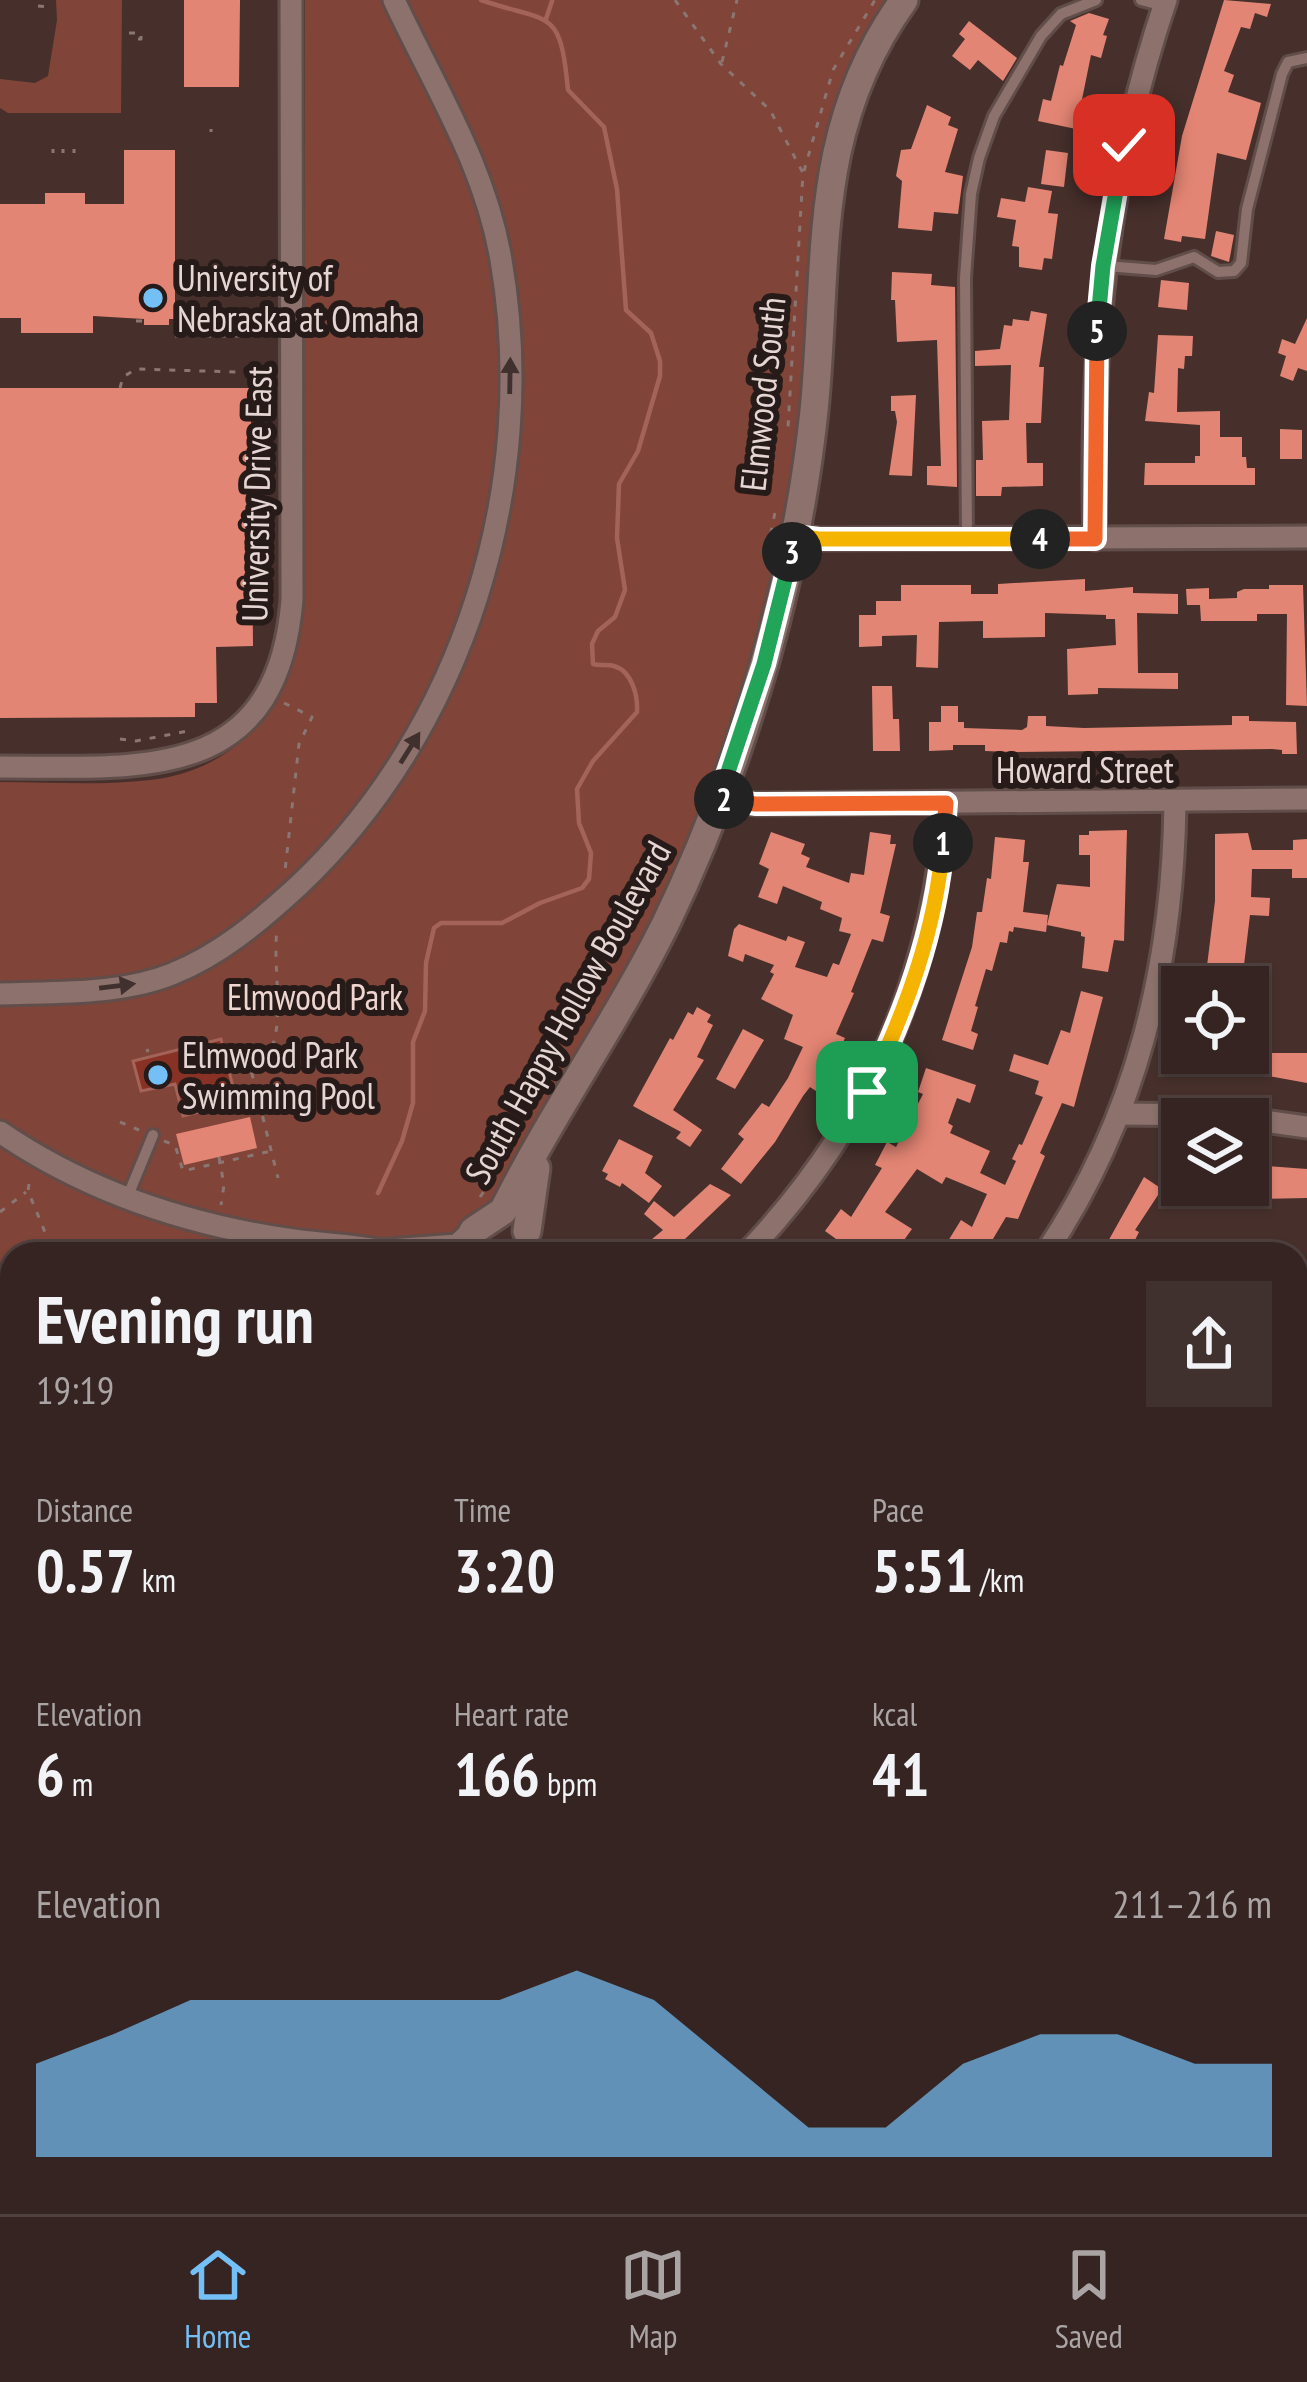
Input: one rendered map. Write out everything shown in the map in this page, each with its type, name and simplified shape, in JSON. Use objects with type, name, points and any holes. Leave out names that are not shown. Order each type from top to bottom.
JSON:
[{"type":"street","name":"University Drive East","points":[[0,767],[160,764],[226,738],[268,691],[286,651],[292,600],[291,0]]},
{"type":"street","points":[[0,994],[146,982],[172,974],[254,927],[365,813],[421,730],[455,656],[483,574],[502,489],[509,403],[507,310],[502,263],[482,182],[394,0]]},
{"type":"street","name":"South Happy Hollow Boulevard","points":[[474,1236],[503,1210],[664,926],[719,799],[764,664],[795,536],[814,410],[837,140],[866,61],[904,0]]},
{"type":"street","points":[[1095,539],[1094,395],[1103,266],[1124,145],[1165,3]]},
{"type":"street","points":[[795,536],[1307,537]]},
{"type":"street","name":"Howard Street","points":[[719,799],[755,804],[1307,799]]},
{"type":"street","points":[[1052,1242],[1083,1193],[1140,1059],[1157,997],[1170,911],[1175,802]]},
{"type":"street","points":[[757,1242],[842,1136],[889,1047],[929,927],[946,803]]},
{"type":"street","points":[[1120,1114],[1220,1115],[1307,1127]]},
{"type":"street","points":[[531,1242],[531,1182],[554,1119]]},
{"type":"street","points":[[0,1132],[52,1166],[128,1198],[268,1242]]},
{"type":"street","points":[[474,1236],[508,1220],[530,1242]]},
{"type":"lane","points":[[967,539],[965,278],[971,194],[994,116],[1041,36],[1061,14],[1096,0]]},
{"type":"lane","points":[[1141,0],[1165,3]]},
{"type":"lane","points":[[1103,266],[1156,269],[1194,257],[1218,272],[1234,271],[1241,263],[1246,209],[1282,74],[1288,62],[1307,58]]},
{"type":"lane","points":[[128,1198],[153,1135]]},
{"type":"path","name":"Elmwood South","points":[[675,0],[721,64],[770,110],[803,173],[788,432]]},
{"type":"path","points":[[721,64],[737,0]]},
{"type":"path","points":[[38,7],[48,7]]},
{"type":"path","points":[[136,321],[143,321]]},
{"type":"path","points":[[175,336],[274,336]]},
{"type":"path","points":[[120,388],[123,377],[136,369],[258,370],[270,373],[272,379]]},
{"type":"path","points":[[252,513],[262,508],[272,427]]},
{"type":"path","name":"Elmwood South","points":[[763,581],[778,501]]},
{"type":"path","points":[[268,691],[312,717],[297,755],[284,879]]},
{"type":"path","points":[[120,739],[136,741],[197,729]]},
{"type":"path","points":[[250,1061],[267,1058],[274,1043],[277,927]]},
{"type":"path","points":[[250,1061],[281,1070],[292,1044]]},
{"type":"path","points":[[250,1061],[278,1178]]},
{"type":"path","points":[[120,1122],[175,1145],[183,1171],[272,1150]]},
{"type":"path","points":[[220,1160],[224,1185],[220,1213]]},
{"type":"path","points":[[0,1212],[28,1187],[49,1242]]},
{"type":"green space","points":[[56,0],[122,0],[121,113],[8,113],[0,108],[0,79],[35,83],[48,76]]},
{"type":"green space","name":"Elmwood Park","points":[[305,0],[889,0],[865,39],[826,137],[817,189],[797,455],[778,581],[721,762],[650,926],[511,1182],[464,1242],[0,1242],[0,782],[150,780],[185,773],[215,760],[241,741],[279,692],[292,662],[305,596]]},
{"type":"shaded area","points":[[221,1039],[237,1103],[183,1116],[175,1084],[141,1091],[133,1061]]},
{"type":"building","points":[[184,0],[240,0],[239,87],[184,87]]},
{"type":"building","points":[[1224,0],[1271,4],[1267,17],[1255,13],[1250,29],[1241,27],[1224,71],[1234,75],[1228,92],[1261,103],[1246,160],[1217,153],[1205,239],[1164,239],[1182,136]]},
{"type":"building","points":[[1089,13],[1109,19],[1101,58],[1091,55],[1076,129],[1038,121],[1043,99],[1051,101],[1063,66],[1076,25],[1070,21]]},
{"type":"building","points":[[969,21],[1017,58],[1003,81],[978,60],[970,70],[952,56],[965,39],[959,34]]},
{"type":"building","points":[[927,105],[951,117],[948,125],[958,129],[945,172],[963,176],[958,214],[934,212],[932,231],[898,228],[902,181],[896,176],[901,150],[911,149]]},
{"type":"building","points":[[124,150],[175,150],[175,319],[169,319],[169,325],[144,325],[144,319],[93,316],[93,333],[21,333],[21,318],[0,318],[0,204],[45,204],[45,193],[85,193],[85,204],[124,204]]},
{"type":"building","points":[[1046,150],[1068,153],[1064,187],[1041,184]]},
{"type":"building","points":[[1028,187],[1052,191],[1048,213],[1058,214],[1052,259],[1044,258],[1042,270],[1019,267],[1019,247],[1012,246],[1016,220],[997,217],[1001,198],[1025,202]]},
{"type":"building","points":[[1216,231],[1234,235],[1229,262],[1211,256]]},
{"type":"building","points":[[892,272],[932,274],[931,285],[955,287],[957,487],[927,485],[927,466],[941,466],[937,340],[897,342]]},
{"type":"building","points":[[1161,280],[1189,283],[1187,310],[1158,307]]},
{"type":"building","points":[[1031,311],[1047,314],[1039,367],[1044,367],[1041,423],[1026,423],[1027,463],[1043,463],[1043,486],[1002,487],[1001,496],[976,496],[976,460],[983,460],[982,421],[1009,420],[1011,365],[975,366],[975,351],[1000,349],[1004,325],[1012,326],[1013,319],[1029,321]]},
{"type":"building","points":[[1307,318],[1307,371],[1298,368],[1293,381],[1280,376],[1286,356],[1278,353],[1282,339],[1295,344]]},
{"type":"building","points":[[1158,335],[1193,336],[1192,356],[1185,356],[1184,369],[1178,368],[1177,412],[1220,411],[1220,437],[1242,437],[1242,457],[1246,457],[1247,468],[1255,468],[1255,485],[1144,485],[1145,463],[1195,463],[1195,456],[1200,456],[1200,425],[1145,421],[1149,392],[1154,393]]},
{"type":"building","points":[[0,388],[260,388],[259,408],[251,408],[253,646],[216,647],[217,703],[195,703],[195,717],[0,718]]},
{"type":"building","points":[[916,395],[912,476],[889,475],[897,422],[891,396]]},
{"type":"building","points":[[1280,429],[1302,430],[1302,459],[1280,459]]},
{"type":"building","points":[[1085,579],[1085,591],[1133,587],[1133,593],[1178,594],[1178,614],[1137,613],[1138,673],[1178,673],[1178,689],[1098,688],[1098,694],[1068,695],[1067,649],[1116,645],[1115,619],[1106,619],[1106,615],[1045,613],[1045,637],[983,638],[983,621],[939,622],[938,668],[916,667],[917,635],[882,636],[882,646],[859,647],[859,615],[876,615],[876,601],[901,601],[901,585],[971,585],[971,594],[998,594],[998,584]]},
{"type":"building","points":[[1269,585],[1303,585],[1307,706],[1286,705],[1287,614],[1257,614],[1257,621],[1201,621],[1200,605],[1187,605],[1186,589],[1209,588],[1209,599],[1237,598],[1237,592],[1244,589],[1269,589]]},
{"type":"building","points":[[872,686],[892,686],[900,751],[873,751]]},
{"type":"building","points":[[941,706],[958,706],[958,722],[964,722],[964,728],[1022,730],[1028,716],[1046,716],[1046,726],[1084,728],[1232,725],[1232,716],[1296,722],[1297,754],[1272,749],[1012,752],[985,751],[985,745],[929,751],[929,722],[941,722]]},
{"type":"building","points":[[1127,830],[1124,941],[1114,940],[1108,972],[1082,968],[1085,937],[1081,932],[1047,925],[1057,884],[1090,887],[1090,855],[1079,855],[1079,835]]},
{"type":"building","points":[[771,832],[805,844],[801,854],[810,858],[806,867],[849,883],[851,873],[864,875],[870,832],[891,835],[890,844],[896,844],[880,913],[890,916],[883,942],[872,939],[851,992],[836,1034],[845,1038],[835,1060],[816,1091],[810,1087],[803,1096],[775,1142],[741,1184],[721,1169],[744,1139],[738,1134],[762,1103],[769,1107],[803,1047],[784,1039],[793,1015],[761,999],[774,965],[745,954],[743,962],[728,956],[734,929],[739,924],[786,941],[788,936],[805,942],[795,967],[827,977],[833,963],[839,965],[851,934],[839,931],[842,918],[820,909],[822,902],[783,886],[777,904],[758,897],[769,869],[759,864]]},
{"type":"building","points":[[1248,833],[1252,850],[1293,850],[1293,840],[1307,839],[1307,878],[1292,878],[1292,869],[1252,869],[1251,897],[1270,898],[1269,916],[1250,915],[1244,965],[1248,966],[1207,966],[1215,901],[1215,834]]},
{"type":"building","points":[[995,837],[1025,840],[1023,862],[1029,862],[1023,912],[1048,915],[1046,932],[1014,927],[1007,943],[1000,942],[975,1006],[971,1031],[978,1034],[973,1050],[942,1040],[972,947],[977,912],[982,912],[987,878],[991,879]]},
{"type":"building","points":[[1081,991],[1103,997],[1074,1107],[1062,1103],[1018,1219],[1006,1217],[991,1242],[947,1242],[961,1220],[972,1227],[987,1194],[946,1177],[942,1184],[917,1169],[885,1212],[912,1229],[903,1242],[840,1242],[825,1231],[841,1209],[851,1217],[882,1168],[875,1165],[887,1142],[896,1147],[923,1094],[918,1092],[926,1068],[976,1085],[970,1103],[957,1098],[948,1123],[953,1126],[950,1133],[990,1151],[980,1173],[1005,1185],[1016,1161],[1012,1159],[1043,1097],[1035,1094],[1039,1081],[1009,1071],[1014,1054],[1048,1065],[1061,1030],[1070,1033]]},
{"type":"building","points":[[697,1007],[711,1015],[707,1022],[713,1025],[697,1057],[704,1060],[673,1110],[702,1130],[690,1147],[676,1138],[681,1132],[633,1106],[670,1038]]},
{"type":"building","points":[[743,1029],[764,1040],[735,1089],[716,1079]]},
{"type":"building","points":[[1269,1053],[1307,1053],[1307,1083],[1258,1074],[1269,1074]]},
{"type":"building","points":[[250,1117],[257,1148],[184,1165],[176,1134]]},
{"type":"building","points":[[619,1139],[653,1156],[645,1173],[662,1186],[649,1203],[622,1183],[620,1187],[605,1179],[608,1174],[602,1171]]},
{"type":"building","points":[[1269,1166],[1307,1169],[1307,1198],[1269,1199]]},
{"type":"building","points":[[1144,1177],[1161,1191],[1135,1230],[1139,1232],[1134,1242],[1108,1242]]},
{"type":"building","points":[[710,1184],[731,1195],[681,1242],[648,1242],[663,1230],[644,1214],[654,1201],[674,1217]]},
{"type":"waterway","points":[[378,1193],[413,1103],[413,1042],[425,1011],[426,963],[434,928],[441,923],[502,923],[582,888],[589,879],[591,853],[579,823],[577,789],[593,761],[637,712],[629,679],[614,666],[593,664],[592,644],[598,631],[615,617],[625,590],[617,538],[619,484],[638,451],[660,361],[651,333],[626,310],[617,189],[604,127],[568,90],[561,44],[548,22],[481,0]]},
{"type":"waterway","points":[[546,19],[552,1]]},
{"type":"place","name":"University of Nebraska at Omaha","points":[[153,298]]},
{"type":"place","name":"Elmwood Park Swimming Pool","points":[[158,1075]]},
{"type":"route","points":[[867,1092],[912,987],[929,927],[946,803],[755,804],[719,799],[764,664],[795,536],[1095,539],[1097,329],[1124,145]]}]
